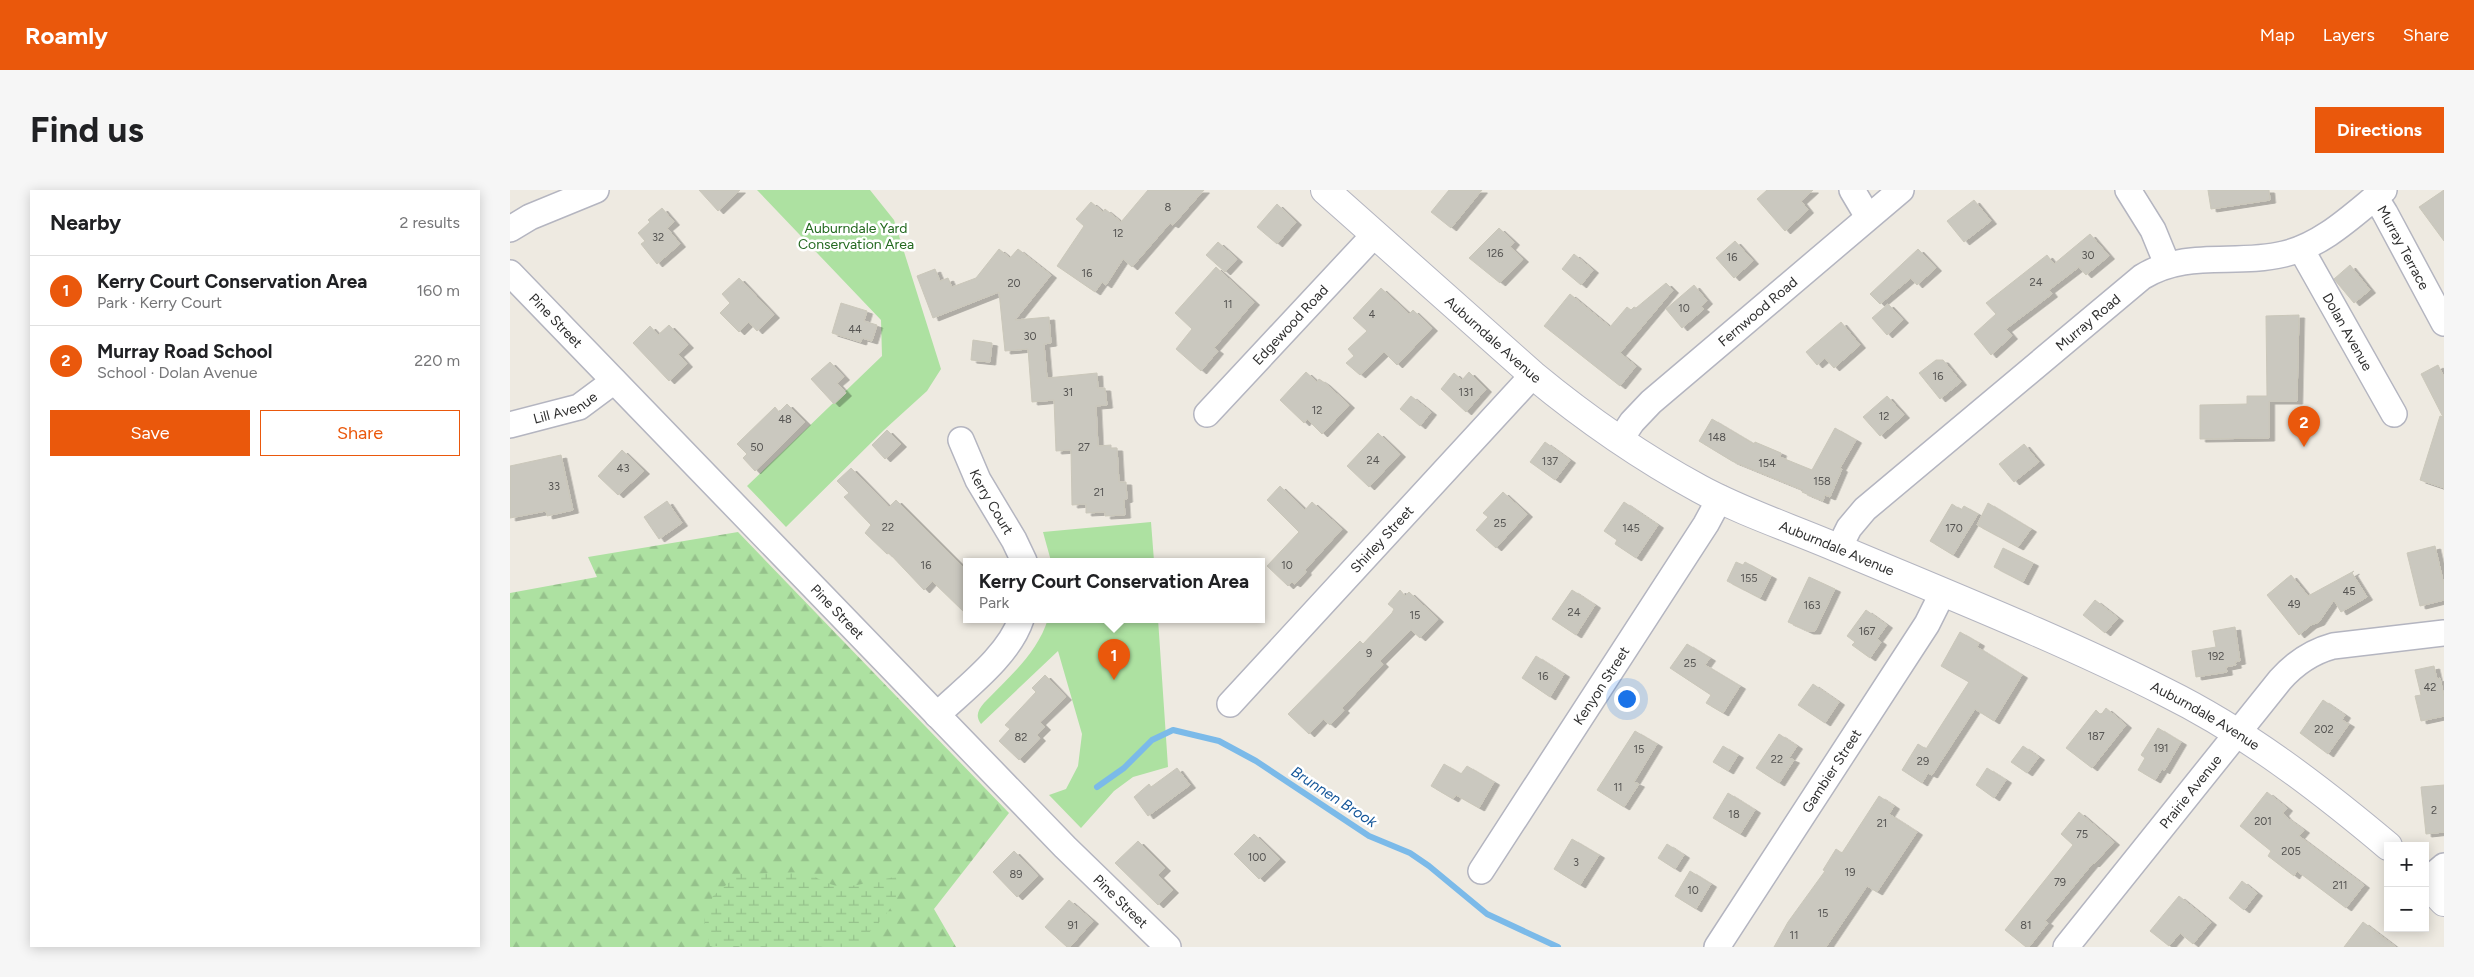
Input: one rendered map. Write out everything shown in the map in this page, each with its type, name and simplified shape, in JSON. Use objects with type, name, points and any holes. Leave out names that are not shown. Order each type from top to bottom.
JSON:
[{"type":"street","points":[[510,229],[530,217],[596,190]]},
{"type":"street","name":"Auburndale Avenue","points":[[1325,190],[1566,403],[1620,440],[1700,489],[1942,592],[2150,684],[2238,734],[2296,773],[2384,843]]},
{"type":"street","points":[[1852,190],[1868,217]]},
{"type":"street","name":"Fernwood Road","points":[[1620,440],[1632,422],[1651,402],[1901,190]]},
{"type":"street","points":[[2128,190],[2153,230],[2167,264]]},
{"type":"street","name":"Murray Road","points":[[1839,548],[1849,528],[1866,509],[2131,285],[2148,273],[2167,264],[2197,260],[2256,259],[2286,254],[2301,249],[2331,232],[2379,194]]},
{"type":"street","name":"Murray Terrace","points":[[2379,194],[2385,213],[2444,323]]},
{"type":"street","name":"Edgewood Road","points":[[1207,414],[1375,234]]},
{"type":"street","name":"Dolan Avenue","points":[[2301,249],[2394,414]]},
{"type":"street","name":"Pine Street","points":[[510,272],[1065,847],[1168,947]]},
{"type":"street","name":"Shirley Street","points":[[1230,704],[1533,375]]},
{"type":"street","name":"Lill Avenue","points":[[510,425],[579,407],[597,396],[614,381]]},
{"type":"street","name":"Kerry Court","points":[[961,440],[978,480],[1023,558]]},
{"type":"street","name":"Kenyon Street","points":[[1481,871],[1706,524],[1720,498]]},
{"type":"street","name":"Gambier Street","points":[[1717,947],[1927,624],[1942,592]]},
{"type":"street","points":[[937,715],[993,661],[1012,637],[1019,623]]},
{"type":"street","name":"Prairie Avenue","points":[[2066,947],[2280,680],[2308,655],[2333,646],[2444,633]]},
{"type":"street","points":[[2429,879],[2444,866]]},
{"type":"street","points":[[2429,886],[2444,902]]},
{"type":"green space","name":"Auburndale Yard Conservation Area","points":[[757,190],[870,190],[894,220],[941,369],[927,391],[884,430],[786,527],[747,486],[882,356],[881,320]]},
{"type":"green space","points":[[1151,522],[1154,558],[1050,558],[1043,532]]},
{"type":"green space","points":[[738,532],[1009,813],[934,909],[956,947],[510,947],[510,593],[597,577],[588,557]]},
{"type":"green space","points":[[1046,623],[1158,623],[1168,767],[1133,777],[1114,791],[1081,828],[1049,795],[1066,789],[1078,766],[1082,734],[1058,651],[981,724],[978,718],[978,713],[982,706],[1030,654]]},
{"type":"green space","points":[[806,872],[838,886],[853,886],[896,877],[898,887],[896,897],[878,924],[855,947],[710,946],[704,920],[713,896],[739,874]]},
{"type":"building","points":[[699,190],[740,190],[718,211]]},
{"type":"building","points":[[1148,190],[1204,190],[1173,225],[1170,223],[1132,267],[1123,259],[1106,285],[1102,282],[1095,292],[1057,266],[1084,226],[1076,219],[1091,202],[1103,212],[1105,209],[1121,222]]},
{"type":"building","points":[[1449,190],[1482,190],[1451,228],[1431,212]]},
{"type":"building","points":[[1767,190],[1813,190],[1801,201],[1808,210],[1785,231],[1757,199]]},
{"type":"building","points":[[2208,190],[2269,190],[2270,200],[2211,209]]},
{"type":"building","points":[[2444,190],[2444,241],[2419,207]]},
{"type":"building","points":[[1974,200],[1991,221],[1964,242],[1947,221]]},
{"type":"building","points":[[1277,204],[1296,222],[1277,244],[1257,227]]},
{"type":"building","points":[[662,208],[674,222],[667,228],[680,244],[657,264],[641,244],[645,241],[638,233],[650,222],[648,220]]},
{"type":"building","points":[[1499,228],[1514,242],[1510,247],[1523,259],[1500,283],[1469,258]]},
{"type":"building","points":[[2090,234],[2109,256],[2086,275],[2079,267],[2049,290],[2052,294],[2006,329],[2012,336],[1991,355],[1974,334],[1996,314],[1986,303],[2047,255],[2054,264]]},
{"type":"building","points":[[1735,241],[1753,261],[1734,278],[1716,258]]},
{"type":"building","points":[[1218,242],[1237,259],[1225,272],[1206,255]]},
{"type":"building","points":[[999,249],[1010,258],[1018,249],[1051,275],[1015,320],[1049,317],[1051,343],[1044,344],[1047,378],[1097,373],[1098,388],[1105,388],[1107,405],[1096,406],[1098,446],[1111,445],[1111,448],[1117,448],[1119,482],[1126,482],[1127,499],[1124,500],[1125,515],[1105,516],[1105,512],[1086,513],[1086,504],[1072,505],[1071,450],[1056,451],[1054,400],[1032,402],[1028,349],[1005,351],[999,292],[933,318],[917,276],[935,269],[940,281],[948,278],[952,287],[976,278]]},
{"type":"building","points":[[1918,249],[1936,268],[1917,285],[1911,278],[1880,304],[1870,294]]},
{"type":"building","points":[[1574,254],[1593,270],[1581,285],[1562,269]]},
{"type":"building","points":[[2350,265],[2370,290],[2354,303],[2334,279]]},
{"type":"building","points":[[1216,267],[1254,302],[1214,348],[1218,351],[1201,371],[1176,349],[1192,329],[1175,313]]},
{"type":"building","points":[[739,278],[774,315],[757,331],[749,322],[739,332],[720,313],[730,303],[722,294]]},
{"type":"building","points":[[1666,283],[1673,290],[1620,353],[1636,366],[1620,386],[1544,326],[1570,294],[1610,327],[1627,307],[1631,310],[1634,307],[1636,308]]},
{"type":"building","points":[[1694,285],[1707,301],[1701,307],[1704,309],[1682,328],[1666,309]]},
{"type":"building","points":[[1381,288],[1409,314],[1413,310],[1432,328],[1397,365],[1384,352],[1360,375],[1346,363],[1354,356],[1348,349],[1367,331],[1353,318]]},
{"type":"building","points":[[841,303],[867,311],[864,321],[877,325],[872,341],[862,338],[861,342],[832,333]]},
{"type":"building","points":[[1888,304],[1903,320],[1887,335],[1872,318]]},
{"type":"building","points":[[2299,315],[2297,401],[2269,401],[2269,438],[2200,439],[2200,405],[2247,404],[2247,396],[2267,396],[2266,316]]},
{"type":"building","points":[[1841,322],[1860,345],[1834,368],[1825,358],[1817,365],[1806,352]]},
{"type":"building","points":[[669,325],[688,345],[678,354],[687,364],[669,381],[633,343],[650,326],[658,335]]},
{"type":"building","points":[[973,340],[992,343],[990,362],[971,360]]},
{"type":"building","points":[[1936,360],[1943,360],[1961,382],[1940,399],[1919,373]]},
{"type":"building","points":[[830,362],[844,377],[837,383],[846,393],[834,404],[811,379]]},
{"type":"building","points":[[2438,365],[2444,377],[2444,488],[2420,480],[2440,416],[2443,417],[2421,374]]},
{"type":"building","points":[[1306,372],[1317,382],[1319,379],[1325,383],[1349,405],[1322,434],[1307,419],[1304,423],[1280,400]]},
{"type":"building","points":[[1469,372],[1486,389],[1466,412],[1441,389],[1454,373],[1462,380]]},
{"type":"building","points":[[1411,396],[1431,412],[1420,426],[1400,409]]},
{"type":"building","points":[[1887,396],[1904,415],[1880,436],[1863,417]]},
{"type":"building","points":[[787,404],[805,422],[755,471],[743,458],[747,454],[737,444],[775,407],[779,412]]},
{"type":"building","points":[[1712,419],[1754,444],[1755,442],[1781,453],[1780,457],[1812,470],[1835,428],[1856,440],[1840,468],[1842,469],[1830,497],[1825,495],[1823,501],[1802,492],[1803,490],[1732,461],[1699,441]]},
{"type":"building","points":[[887,430],[901,444],[885,459],[872,445]]},
{"type":"building","points":[[1378,433],[1400,454],[1369,487],[1347,466]]},
{"type":"building","points":[[1545,442],[1570,460],[1555,480],[1530,462]]},
{"type":"building","points":[[2024,444],[2039,462],[2014,482],[1999,464]]},
{"type":"building","points":[[622,450],[644,471],[618,495],[598,476]]},
{"type":"building","points":[[561,455],[573,510],[547,516],[546,511],[510,518],[510,466]]},
{"type":"building","points":[[851,468],[889,507],[896,500],[963,567],[963,611],[932,581],[924,590],[889,553],[887,554],[865,533],[871,525],[844,497],[849,493],[837,481]]},
{"type":"building","points":[[1280,486],[1305,510],[1312,502],[1342,529],[1295,584],[1292,582],[1288,586],[1267,566],[1299,532],[1267,500]]},
{"type":"building","points":[[1503,492],[1527,514],[1496,548],[1476,530],[1488,517],[1483,513]]},
{"type":"building","points":[[667,501],[682,523],[659,539],[644,517]]},
{"type":"building","points":[[1624,502],[1658,525],[1636,558],[1615,544],[1617,540],[1604,531]]},
{"type":"building","points":[[1988,503],[2031,529],[2018,547],[1977,525]]},
{"type":"building","points":[[1952,504],[1961,510],[1964,506],[1978,514],[1953,555],[1930,541]]},
{"type":"building","points":[[2435,546],[2444,585],[2444,600],[2420,606],[2407,553]]},
{"type":"building","points":[[2003,548],[2033,563],[2023,582],[1994,567]]},
{"type":"building","points":[[1736,562],[1743,565],[1745,562],[1771,576],[1760,598],[1727,581]]},
{"type":"building","points":[[2354,571],[2352,573],[2367,597],[2341,612],[2334,600],[2319,622],[2311,625],[2299,635],[2267,595],[2291,575],[2308,596]]},
{"type":"building","points":[[1809,577],[1835,589],[1815,631],[1808,631],[1788,622]]},
{"type":"building","points":[[1400,590],[1405,596],[1409,592],[1438,619],[1420,638],[1411,630],[1380,661],[1383,664],[1342,708],[1344,710],[1330,725],[1323,719],[1309,734],[1288,714],[1360,641],[1363,644],[1392,613],[1394,609],[1388,604]]},
{"type":"building","points":[[1572,590],[1595,605],[1576,635],[1552,619]]},
{"type":"building","points":[[2095,600],[2118,618],[2105,633],[2083,615]]},
{"type":"building","points":[[1866,610],[1887,625],[1877,639],[1881,642],[1870,658],[1852,645],[1855,642],[1847,636]]},
{"type":"building","points":[[2235,627],[2240,661],[2235,662],[2236,665],[2226,667],[2227,672],[2196,677],[2192,651],[2216,647],[2213,631]]},
{"type":"building","points":[[1960,632],[1979,643],[1977,647],[2022,675],[1994,721],[1975,709],[1932,775],[1928,773],[1922,783],[1902,770],[1918,744],[1926,749],[1969,682],[1941,666]]},
{"type":"building","points":[[1687,644],[1710,658],[1705,665],[1740,686],[1723,713],[1706,703],[1711,695],[1670,668]]},
{"type":"building","points":[[1536,656],[1564,674],[1550,697],[1522,678]]},
{"type":"building","points":[[2434,666],[2437,679],[2440,678],[2444,697],[2444,716],[2421,721],[2415,696],[2421,695],[2415,670]]},
{"type":"building","points":[[1045,675],[1066,697],[1040,722],[1045,727],[1037,735],[1040,738],[1019,760],[999,741],[1010,729],[1005,725],[1036,692],[1032,688]]},
{"type":"building","points":[[1813,684],[1839,702],[1825,723],[1798,705]]},
{"type":"building","points":[[2323,700],[2345,715],[2342,720],[2349,724],[2328,754],[2300,733]]},
{"type":"building","points":[[2106,708],[2126,725],[2092,768],[2066,748],[2096,710],[2101,715]]},
{"type":"building","points":[[2158,728],[2181,742],[2164,771],[2162,769],[2155,780],[2138,770],[2145,758],[2141,755]]},
{"type":"building","points":[[1635,731],[1657,744],[1634,782],[1639,784],[1624,807],[1597,790]]},
{"type":"building","points":[[1779,734],[1797,746],[1789,758],[1794,760],[1779,783],[1756,768]]},
{"type":"building","points":[[1723,746],[1738,755],[1728,771],[1713,762]]},
{"type":"building","points":[[2023,746],[2039,757],[2027,773],[2011,762]]},
{"type":"building","points":[[1444,764],[1461,774],[1467,766],[1494,782],[1479,808],[1456,795],[1453,799],[1431,786]]},
{"type":"building","points":[[1177,768],[1190,785],[1148,816],[1134,797],[1149,784],[1151,787]]},
{"type":"building","points":[[1987,768],[2006,780],[1994,798],[1976,785]]},
{"type":"building","points":[[2444,785],[2444,832],[2426,834],[2421,787]]},
{"type":"building","points":[[2267,792],[2287,808],[2283,813],[2286,817],[2304,830],[2299,836],[2364,885],[2346,908],[2297,871],[2294,876],[2268,856],[2271,851],[2240,826]]},
{"type":"building","points":[[1728,793],[1755,810],[1740,834],[1713,818]]},
{"type":"building","points":[[1879,796],[1894,806],[1889,814],[1917,832],[1877,892],[1867,886],[1826,947],[1774,947],[1788,922],[1825,871],[1823,870],[1836,849],[1842,853]]},
{"type":"building","points":[[2079,812],[2114,842],[2093,863],[2045,921],[2048,923],[2029,947],[2026,947],[2005,930],[2073,845],[2061,834]]},
{"type":"building","points":[[1254,834],[1280,859],[1259,879],[1234,854]]},
{"type":"building","points":[[1572,839],[1599,855],[1580,885],[1554,869]]},
{"type":"building","points":[[1138,841],[1165,868],[1158,875],[1173,890],[1158,905],[1115,863]]},
{"type":"building","points":[[1667,844],[1684,855],[1675,869],[1658,858]]},
{"type":"building","points":[[1014,851],[1038,876],[1017,897],[993,872]]},
{"type":"building","points":[[1690,871],[1711,884],[1696,909],[1675,896]]},
{"type":"building","points":[[2242,881],[2257,893],[2244,910],[2229,898]]},
{"type":"building","points":[[2179,896],[2211,922],[2193,944],[2180,933],[2169,946],[2150,931]]},
{"type":"building","points":[[1069,900],[1093,921],[1070,947],[1067,947],[1045,927]]},
{"type":"building","points":[[2363,922],[2396,947],[2344,947]]},
{"type":"waterway","name":"Brunnen Brook","points":[[1097,787],[1124,768],[1152,740],[1173,730],[1219,741],[1256,761],[1369,836],[1410,853],[1429,866],[1487,914],[1558,947]]},
{"type":"place","name":"Murray Road School","points":[[2304,447]]},
{"type":"place","name":"Kerry Court Conservation Area","points":[[1114,680]]}]
